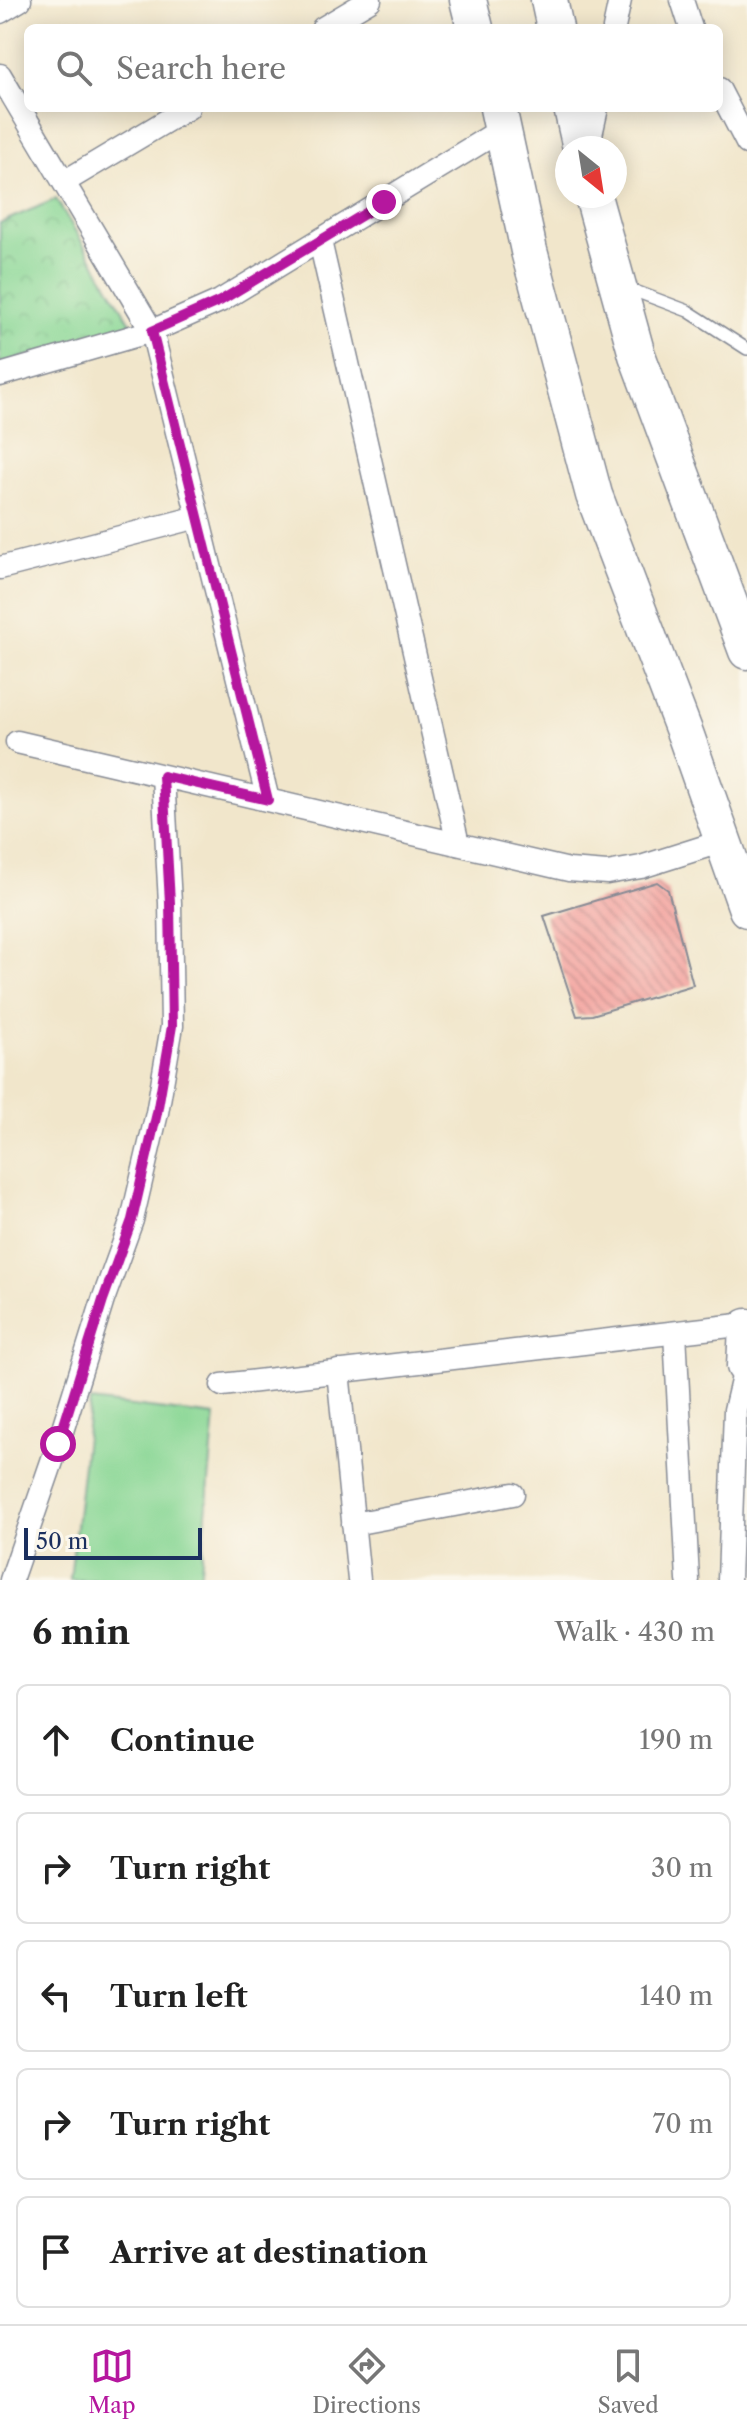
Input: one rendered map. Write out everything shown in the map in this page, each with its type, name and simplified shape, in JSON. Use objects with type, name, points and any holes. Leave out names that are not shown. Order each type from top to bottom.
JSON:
[{"type":"main road","points":[[468,0],[474,24]]},
{"type":"main road","points":[[549,0],[554,24]]},
{"type":"main road","points":[[573,112],[578,136]]},
{"type":"main road","points":[[501,118],[529,251],[594,495],[747,909]]},
{"type":"main road","points":[[596,208],[637,355],[747,651]]},
{"type":"main road","points":[[746,1363],[747,1326]]},
{"type":"street","points":[[0,12],[20,0]]},
{"type":"street","points":[[330,24],[370,0]]},
{"type":"street","points":[[615,24],[620,0]]},
{"type":"street","points":[[682,0],[690,24]]},
{"type":"street","points":[[0,75],[152,331],[268,800]]},
{"type":"street","points":[[723,97],[747,143]]},
{"type":"street","points":[[64,182],[181,112]]},
{"type":"street","points":[[591,136],[596,112]]},
{"type":"street","points":[[0,375],[152,331],[220,301],[320,241],[501,118]]},
{"type":"street","points":[[320,241],[458,844]]},
{"type":"street","points":[[0,568],[198,517]]},
{"type":"street","points":[[17,742],[569,870],[607,873],[641,867],[723,841]]},
{"type":"street","points":[[11,1580],[132,1220],[157,1113],[172,1026],[170,903],[163,776]]},
{"type":"street","points":[[222,1385],[747,1326]]},
{"type":"street","points":[[675,1333],[688,1580]]},
{"type":"street","points":[[726,1580],[735,1410],[746,1363]]},
{"type":"street","points":[[338,1371],[359,1580]]},
{"type":"street","points":[[353,1524],[513,1494]]},
{"type":"lane","points":[[617,285],[688,311],[747,349]]},
{"type":"green space","points":[[56,199],[132,325],[0,364],[0,223]]},
{"type":"green space","points":[[90,1401],[215,1416],[200,1580],[70,1580]]},
{"type":"building","points":[[657,882],[668,890],[693,985],[592,1015],[577,1016],[544,916]]},
{"type":"route","points":[[58,1444],[103,1300],[132,1220],[157,1113],[172,1026],[170,903],[163,776],[268,800],[152,331],[220,301],[384,202]]}]
